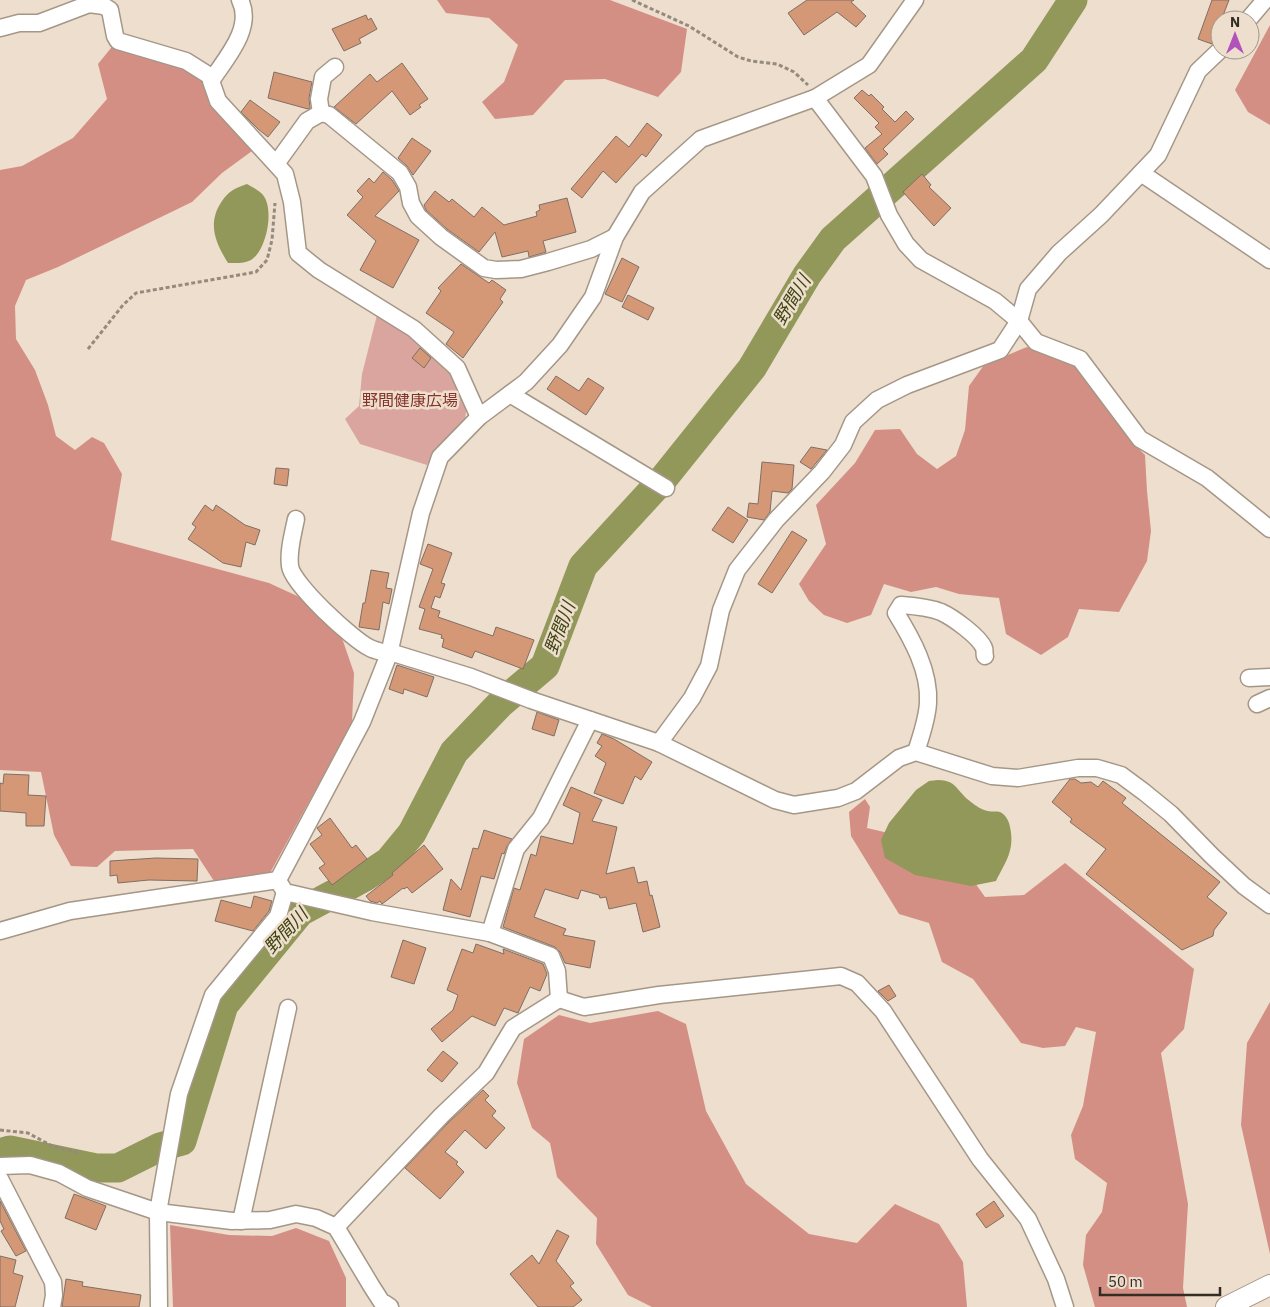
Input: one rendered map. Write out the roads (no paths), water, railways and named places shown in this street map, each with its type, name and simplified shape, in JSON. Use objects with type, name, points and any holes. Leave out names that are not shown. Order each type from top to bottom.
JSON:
[{"type":"street","points":[[240,0],[245,9],[240,37],[211,81],[218,101],[285,174],[292,202],[298,253],[319,270],[414,329],[457,368],[479,417]]},
{"type":"street","points":[[159,1307],[158,1212],[179,1094],[213,995],[278,916],[282,886],[362,722],[389,653],[421,513],[440,457],[479,417],[526,382],[560,345],[594,297],[616,237],[642,192],[672,163],[701,139],[815,98],[869,66],[914,0]]},
{"type":"street","points":[[1256,10],[1265,0]]},
{"type":"street","points":[[0,28],[19,23],[39,23],[89,4],[104,6],[110,10],[115,36],[118,41],[186,62],[213,78]]},
{"type":"street","points":[[660,743],[692,698],[709,666],[722,610],[737,570],[776,520],[822,472],[843,445],[853,422],[877,400],[908,384],[1000,350],[1019,321],[1028,289],[1060,253],[1101,215],[1158,155],[1198,71],[1210,60]]},
{"type":"street","points":[[321,113],[319,99],[323,77],[335,67]]},
{"type":"street","points":[[815,98],[874,176],[889,215],[906,244],[921,260],[995,301],[1019,321],[1036,342],[1080,359],[1140,439],[1206,478],[1270,529]]},
{"type":"street","points":[[276,164],[307,121],[321,113],[329,115],[400,173],[408,187],[411,203],[418,216],[441,237],[484,268],[496,270],[521,269],[591,249],[616,237]]},
{"type":"street","points":[[1141,173],[1270,260]]},
{"type":"street","points":[[510,394],[666,488]]},
{"type":"street","points":[[296,519],[290,566],[293,576],[306,592],[371,649],[471,677],[660,743],[776,800],[794,805],[838,798],[856,791],[900,758],[916,752],[992,776],[1018,778],[1078,768],[1097,768],[1121,775],[1170,814],[1244,886],[1270,905]]},
{"type":"street","points":[[916,752],[924,728],[928,702],[926,678],[917,650],[896,612],[901,605],[923,607],[941,612],[972,634],[984,647],[985,656]]},
{"type":"street","points":[[1248,678],[1270,677]]},
{"type":"street","points":[[490,933],[516,848],[541,818],[590,720]]},
{"type":"street","points":[[0,931],[70,911],[282,886],[372,912],[490,933],[551,956],[558,970],[560,998]]},
{"type":"street","points":[[560,998],[584,1006],[659,995],[841,976],[857,982],[883,1011],[980,1159],[1028,1219],[1056,1279],[1066,1307]]},
{"type":"street","points":[[336,1227],[442,1115],[486,1072],[513,1028],[560,998]]},
{"type":"street","points":[[241,1221],[288,1008]]},
{"type":"street","points":[[0,1166],[30,1165],[59,1173],[87,1188],[158,1212],[232,1221],[270,1220],[296,1214],[316,1218],[336,1227],[372,1287],[381,1300],[390,1307]]},
{"type":"street","points":[[0,1179],[53,1282],[54,1295],[52,1307]]},
{"type":"street","points":[[1226,1307],[1270,1285]]},
{"type":"waterway","name":"野間川","points":[[0,1153],[10,1150],[96,1168],[118,1168],[160,1147],[182,1141],[224,1005],[300,912],[365,877],[389,861],[412,833],[454,752],[500,704],[545,666],[583,566],[663,479],[752,368],[807,275],[833,239],[1034,60],[1073,0]]},
{"type":"park label","name":"野間健康広場","points":[[410,400]]}]
